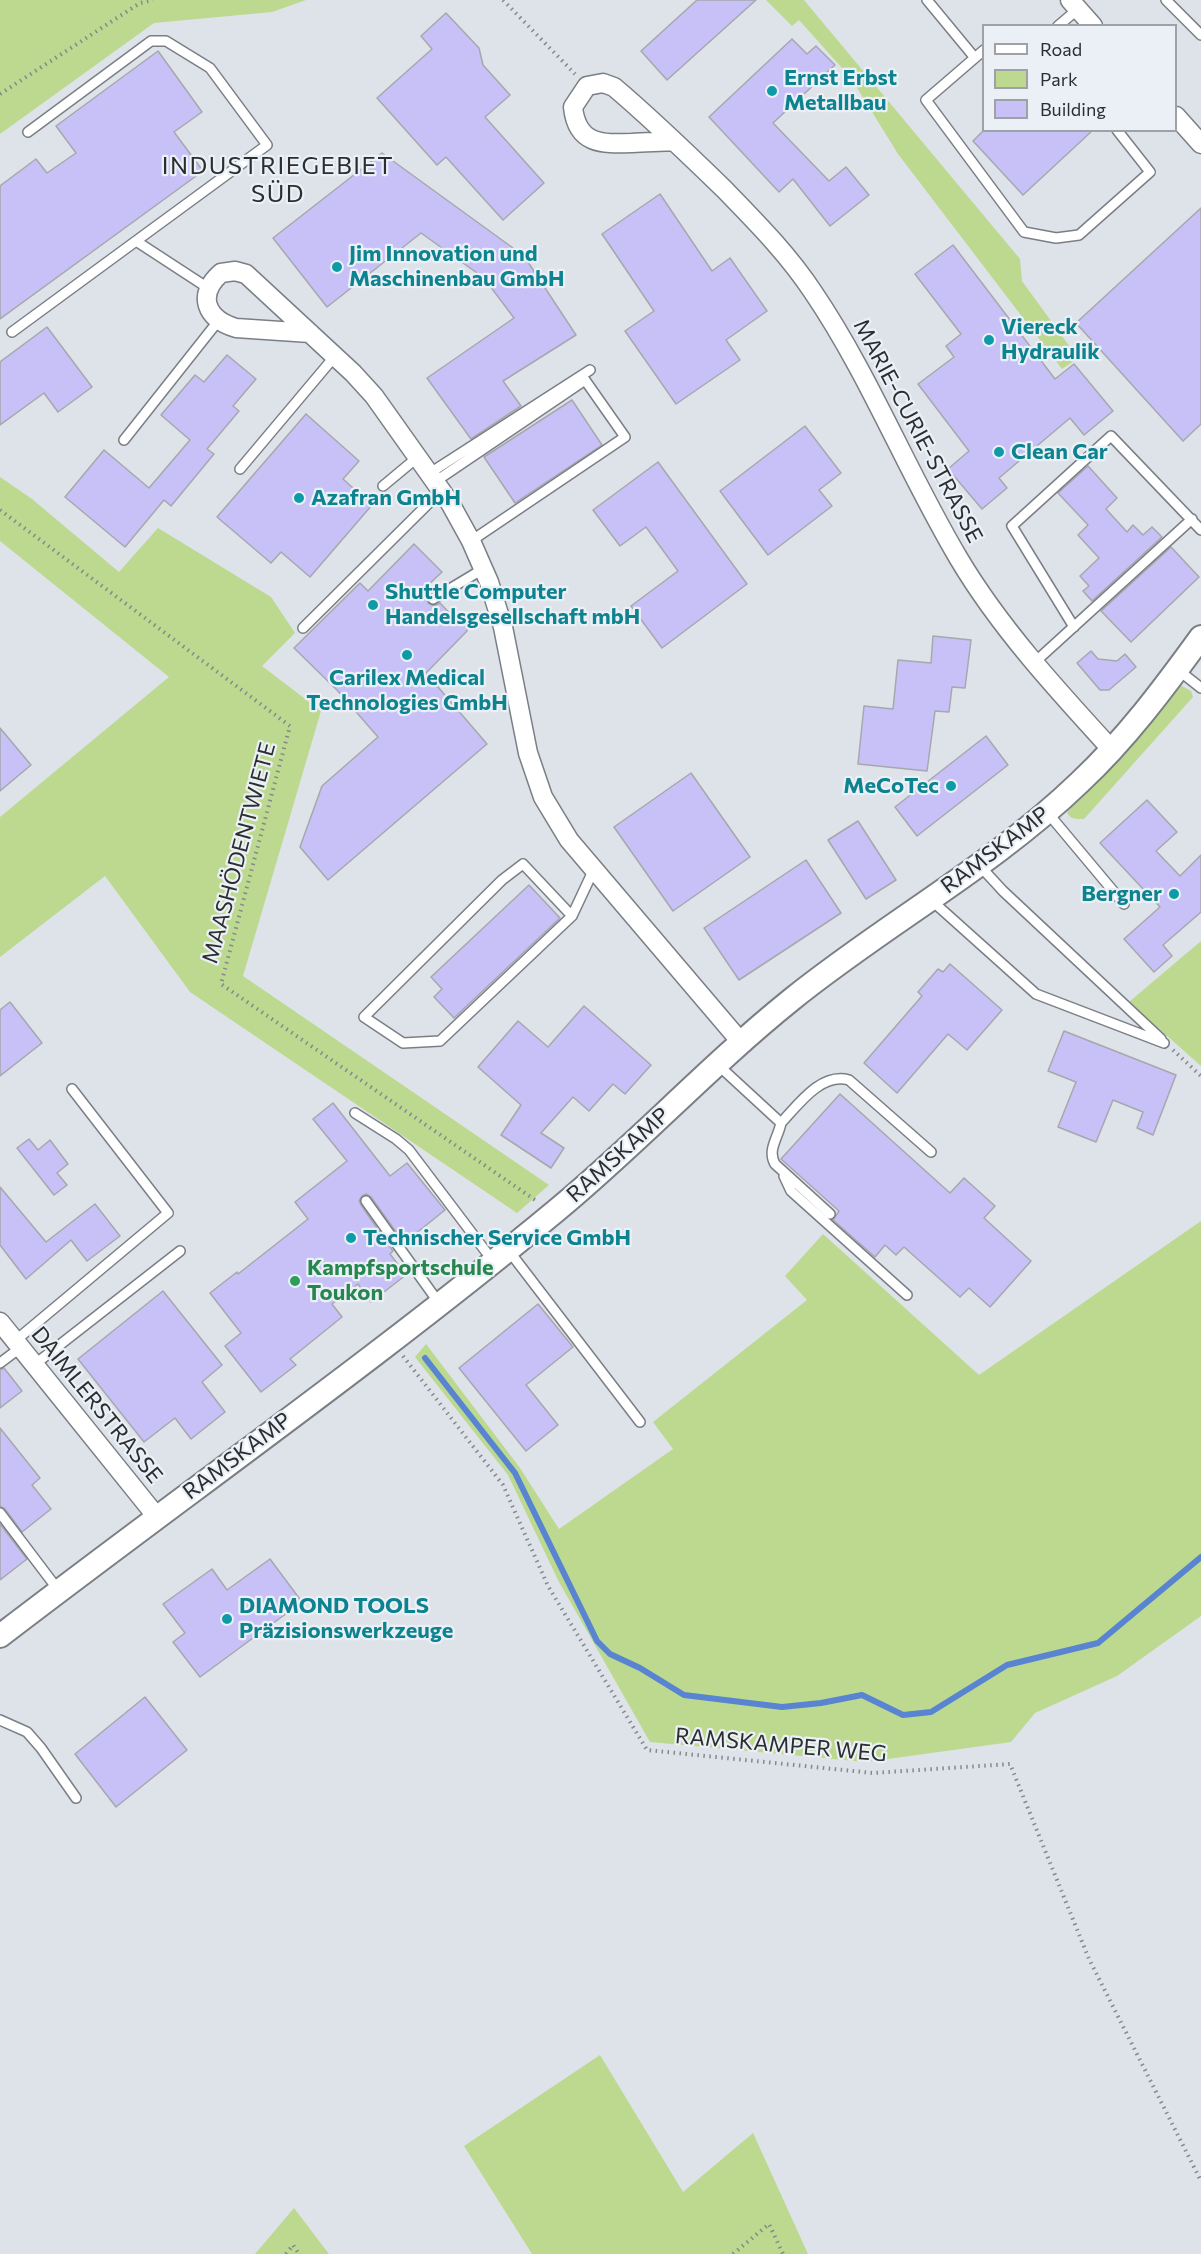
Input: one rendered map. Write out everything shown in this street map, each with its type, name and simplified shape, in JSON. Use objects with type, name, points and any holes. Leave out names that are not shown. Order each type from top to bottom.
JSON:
[{"type":"street","points":[[1074,5],[1091,24]]},
{"type":"street","name":"MARIE-CURIE-STRASSE","points":[[587,86],[603,83],[614,87],[674,141],[752,218],[792,262],[850,349],[958,559],[990,609],[1112,750]]},
{"type":"street","points":[[587,86],[573,107],[577,124],[593,141],[605,144],[674,141]]},
{"type":"street","points":[[1177,117],[1201,144]]},
{"type":"street","points":[[310,333],[236,328],[219,320],[207,306],[208,288],[221,273],[235,271],[255,282],[335,356],[374,396],[419,456],[471,541],[483,569],[502,627],[528,753],[543,797],[569,840],[740,1041]]},
{"type":"street","name":"RAMSKAMP","points":[[0,1636],[391,1341],[553,1213],[606,1169],[740,1041],[795,996],[979,865],[1047,812],[1112,750],[1201,637]]},
{"type":"street","name":"DAIMLERSTRASSE","points":[[0,1322],[156,1517]]},
{"type":"lane","points":[[927,0],[975,58]]},
{"type":"lane","points":[[1166,0],[1201,35]]},
{"type":"lane","points":[[1060,24],[1074,5]]},
{"type":"lane","points":[[12,332],[267,145],[210,68],[166,41],[151,41],[28,132]]},
{"type":"lane","points":[[982,52],[926,100],[1024,232],[1056,238],[1079,235],[1150,172],[1119,132]]},
{"type":"lane","points":[[136,241],[208,288]]},
{"type":"lane","points":[[124,440],[219,320]]},
{"type":"lane","points":[[240,469],[335,356]]},
{"type":"lane","points":[[303,628],[436,482],[590,370]]},
{"type":"lane","points":[[436,482],[585,380],[625,437],[471,541]]},
{"type":"lane","points":[[1074,627],[1012,526],[1111,436],[1201,530]]},
{"type":"lane","points":[[383,486],[419,456]]},
{"type":"lane","points":[[1035,662],[1192,519]]},
{"type":"lane","points":[[433,599],[483,569]]},
{"type":"lane","points":[[1177,669],[1201,688]]},
{"type":"lane","points":[[1047,812],[1124,904]]},
{"type":"lane","points":[[572,916],[523,864],[502,880],[364,1017],[404,1043],[440,1041],[572,916],[594,869]]},
{"type":"lane","points":[[979,865],[1003,891],[1164,1042]]},
{"type":"lane","points":[[930,899],[1036,994],[1164,1042]]},
{"type":"lane","points":[[717,1064],[781,1123]]},
{"type":"lane","points":[[907,1295],[791,1191],[771,1157],[781,1123],[809,1094],[828,1080],[839,1077],[849,1080],[931,1152]]},
{"type":"lane","points":[[0,1364],[17,1345],[168,1214],[72,1089]]},
{"type":"lane","points":[[355,1113],[409,1150],[640,1422]]},
{"type":"lane","points":[[781,1171],[830,1214]]},
{"type":"lane","points":[[366,1201],[411,1260],[439,1303]]},
{"type":"lane","points":[[34,1365],[180,1251]]},
{"type":"lane","points":[[0,1512],[59,1592]]},
{"type":"lane","points":[[0,1720],[27,1732],[42,1748],[76,1798]]},
{"type":"path","points":[[0,94],[140,3],[153,0]]},
{"type":"path","points":[[502,0],[587,86]]},
{"type":"path","name":"MAASHÖDENTWIETE","points":[[0,510],[290,726],[221,984],[553,1213]]},
{"type":"path","points":[[1164,1042],[1201,1076]]},
{"type":"path","name":"RAMSKAMPER WEG","points":[[391,1341],[503,1485],[548,1586],[647,1750],[873,1773],[1010,1764],[1089,1959],[1201,2181]]},
{"type":"path","points":[[733,2254],[769,2224],[783,2254]]},
{"type":"path","points":[[286,2254],[293,2246],[299,2254]]},
{"type":"green space","points":[[0,0],[306,0],[272,12],[154,23],[0,134]]},
{"type":"green space","points":[[766,0],[804,0],[1020,259],[1022,281],[1078,358],[1062,369],[898,154],[851,78],[799,20],[792,26]]},
{"type":"green space","points":[[0,477],[32,499],[119,572],[158,528],[271,597],[295,633],[262,666],[321,711],[243,976],[549,1185],[517,1213],[190,992],[105,876],[0,957],[0,817],[169,677],[0,541]]},
{"type":"green space","points":[[1180,685],[1191,691],[1193,697],[1084,819],[1070,816],[1067,812],[1121,756],[1175,686]]},
{"type":"green space","points":[[1201,941],[1201,1066],[1129,1002]]},
{"type":"green space","points":[[1201,1221],[1201,1616],[1117,1676],[1035,1713],[1011,1742],[866,1762],[650,1742],[559,1582],[508,1475],[415,1357],[426,1344],[520,1468],[559,1529],[673,1449],[653,1422],[807,1300],[785,1276],[823,1234],[979,1375]]},
{"type":"green space","points":[[600,2055],[683,2192],[753,2133],[808,2254],[532,2254],[464,2146]]},
{"type":"green space","points":[[294,2208],[329,2254],[255,2254]]},
{"type":"building","points":[[697,0],[756,0],[667,80],[641,51]]},
{"type":"building","points":[[446,13],[479,48],[483,65],[510,95],[485,117],[544,183],[503,220],[446,157],[437,165],[377,98],[432,49],[421,36]]},
{"type":"building","points":[[792,39],[807,54],[816,46],[835,65],[773,123],[829,181],[846,167],[869,195],[830,226],[793,179],[779,192],[709,117]]},
{"type":"building","points":[[158,51],[202,112],[174,132],[203,171],[0,319],[0,186],[36,159],[47,173],[76,153],[56,126]]},
{"type":"building","points":[[982,132],[1091,132],[1023,195],[973,141]]},
{"type":"building","name":"Jim Innovation und Maschinenbau GmbH","points":[[382,153],[524,256],[576,335],[503,381],[521,406],[471,439],[427,378],[514,318],[484,278],[421,233],[327,307],[273,238]]},
{"type":"building","points":[[660,194],[712,271],[730,258],[767,311],[726,340],[740,360],[676,404],[625,331],[654,311],[602,234]]},
{"type":"building","points":[[1201,208],[1201,424],[1183,441],[1076,323]]},
{"type":"building","points":[[953,245],[1055,379],[1074,364],[1113,411],[1084,435],[1070,418],[999,478],[1007,488],[982,509],[948,469],[969,451],[918,384],[954,357],[946,346],[961,334],[915,274]]},
{"type":"building","points":[[47,327],[92,387],[58,412],[44,393],[0,425],[0,362]]},
{"type":"building","points":[[227,355],[256,379],[233,406],[239,411],[207,449],[214,454],[171,506],[164,500],[125,547],[65,497],[104,450],[149,488],[190,440],[161,415],[195,375],[204,382]]},
{"type":"building","points":[[572,400],[602,445],[515,503],[484,457]]},
{"type":"building","name":"Azafran GmbH","points":[[306,414],[359,461],[343,479],[372,505],[310,577],[281,552],[271,563],[217,517]]},
{"type":"building","points":[[805,426],[841,473],[819,490],[832,506],[768,555],[720,491]]},
{"type":"building","points":[[658,462],[747,584],[662,648],[631,606],[678,571],[646,527],[620,546],[593,510]]},
{"type":"building","points":[[1088,466],[1117,498],[1106,509],[1127,532],[1133,525],[1143,535],[1152,527],[1162,537],[1092,601],[1083,591],[1089,586],[1080,576],[1099,558],[1078,535],[1088,525],[1058,493]]},
{"type":"building","points":[[414,544],[442,572],[426,587],[431,593],[427,596],[428,603],[434,606],[440,603],[456,620],[463,614],[468,625],[467,631],[426,673],[487,744],[328,880],[300,847],[322,786],[378,737],[337,690],[294,648],[360,583],[368,591]]},
{"type":"building","points":[[1171,547],[1199,577],[1131,642],[1101,611]]},
{"type":"building","points":[[933,636],[971,640],[965,688],[952,687],[949,712],[935,711],[927,771],[858,764],[864,706],[893,709],[898,660],[931,663]]},
{"type":"building","points":[[1091,651],[1098,659],[1117,661],[1125,654],[1136,667],[1109,690],[1100,690],[1077,663]]},
{"type":"building","points":[[0,728],[31,765],[0,791]]},
{"type":"building","name":"MeCoTec","points":[[986,736],[1008,765],[917,836],[895,807]]},
{"type":"building","points":[[691,773],[750,857],[673,911],[614,827]]},
{"type":"building","name":"Bergner","points":[[1147,800],[1177,832],[1156,851],[1180,876],[1201,855],[1201,912],[1163,945],[1172,956],[1154,972],[1124,939],[1160,907],[1100,843]]},
{"type":"building","points":[[858,821],[896,880],[866,899],[828,840]]},
{"type":"building","points":[[806,860],[841,913],[739,980],[704,928]]},
{"type":"building","points":[[529,885],[560,918],[454,1018],[434,997],[442,989],[431,977]]},
{"type":"building","points":[[950,964],[1002,1010],[967,1050],[948,1034],[897,1093],[864,1063],[922,996],[918,992],[938,969],[943,972]]},
{"type":"building","points":[[10,1002],[42,1043],[0,1076],[0,1010]]},
{"type":"building","points":[[584,1006],[651,1065],[625,1094],[613,1084],[589,1111],[573,1097],[541,1133],[564,1148],[551,1168],[501,1135],[521,1105],[478,1067],[518,1021],[548,1047]]},
{"type":"building","points":[[1064,1031],[1176,1075],[1153,1135],[1137,1128],[1143,1112],[1113,1100],[1096,1142],[1058,1127],[1076,1082],[1048,1071]]},
{"type":"building","points":[[840,1094],[950,1193],[964,1178],[995,1206],[984,1218],[1031,1261],[990,1307],[969,1288],[960,1297],[904,1247],[896,1255],[885,1245],[875,1257],[833,1220],[839,1211],[781,1159]]},
{"type":"building","points":[[333,1103],[390,1176],[407,1163],[445,1210],[404,1243],[371,1197],[366,1194],[362,1196],[359,1201],[361,1205],[393,1251],[390,1254],[406,1275],[371,1302],[358,1284],[332,1304],[342,1317],[290,1359],[296,1365],[261,1392],[225,1346],[241,1333],[210,1293],[308,1219],[295,1202],[347,1161],[313,1119]]},
{"type":"building","points":[[29,1139],[38,1150],[50,1140],[68,1164],[57,1173],[67,1185],[54,1195],[17,1148]]},
{"type":"building","points":[[0,1187],[46,1242],[95,1204],[120,1236],[87,1261],[71,1240],[26,1279],[0,1245]]},
{"type":"building","points":[[163,1291],[222,1365],[202,1382],[225,1412],[191,1439],[175,1418],[144,1442],[78,1359]]},
{"type":"building","points":[[538,1304],[573,1347],[526,1385],[558,1425],[526,1451],[459,1368]]},
{"type":"building","points":[[4,1368],[22,1391],[0,1408],[0,1370]]},
{"type":"building","points":[[0,1428],[40,1478],[32,1485],[51,1509],[22,1532],[5,1509],[0,1506]]},
{"type":"building","points":[[0,1524],[27,1559],[0,1580]]},
{"type":"building","name":"DIAMOND TOOLS Präzisionswerkzeuge","points":[[270,1559],[302,1602],[200,1677],[173,1642],[185,1633],[163,1604],[212,1569],[227,1590]]},
{"type":"building","points":[[145,1697],[187,1750],[116,1807],[75,1754]]},
{"type":"waterway","points":[[425,1358],[515,1473],[597,1641],[610,1654],[640,1668],[684,1695],[782,1707],[821,1703],[862,1695],[903,1715],[931,1712],[1007,1665],[1098,1643],[1201,1557]]},
{"type":"place","name":"Ernst Erbst Metallbau","points":[[772,91]]},
{"type":"place","name":"Jim Innovation und Maschinenbau GmbH","points":[[337,267]]},
{"type":"place","name":"Viereck Hydraulik","points":[[989,340]]},
{"type":"place","name":"Clean Car","points":[[999,452]]},
{"type":"place","name":"Azafran GmbH","points":[[299,498]]},
{"type":"place","name":"Shuttle Computer Handelsgesellschaft mbH","points":[[373,605]]},
{"type":"place","name":"Carilex Medical Technologies GmbH","points":[[407,655]]},
{"type":"place","name":"MeCoTec","points":[[951,786]]},
{"type":"place","name":"Bergner","points":[[1174,894]]},
{"type":"place","name":"Technischer Service GmbH","points":[[351,1238]]},
{"type":"place","name":"Kampfsportschule Toukon","points":[[295,1281]]},
{"type":"place","name":"DIAMOND TOOLS Präzisionswerkzeuge","points":[[227,1619]]},
{"type":"district","name":"INDUSTRIEGEBIET SÜD","points":[[278,180]]}]
